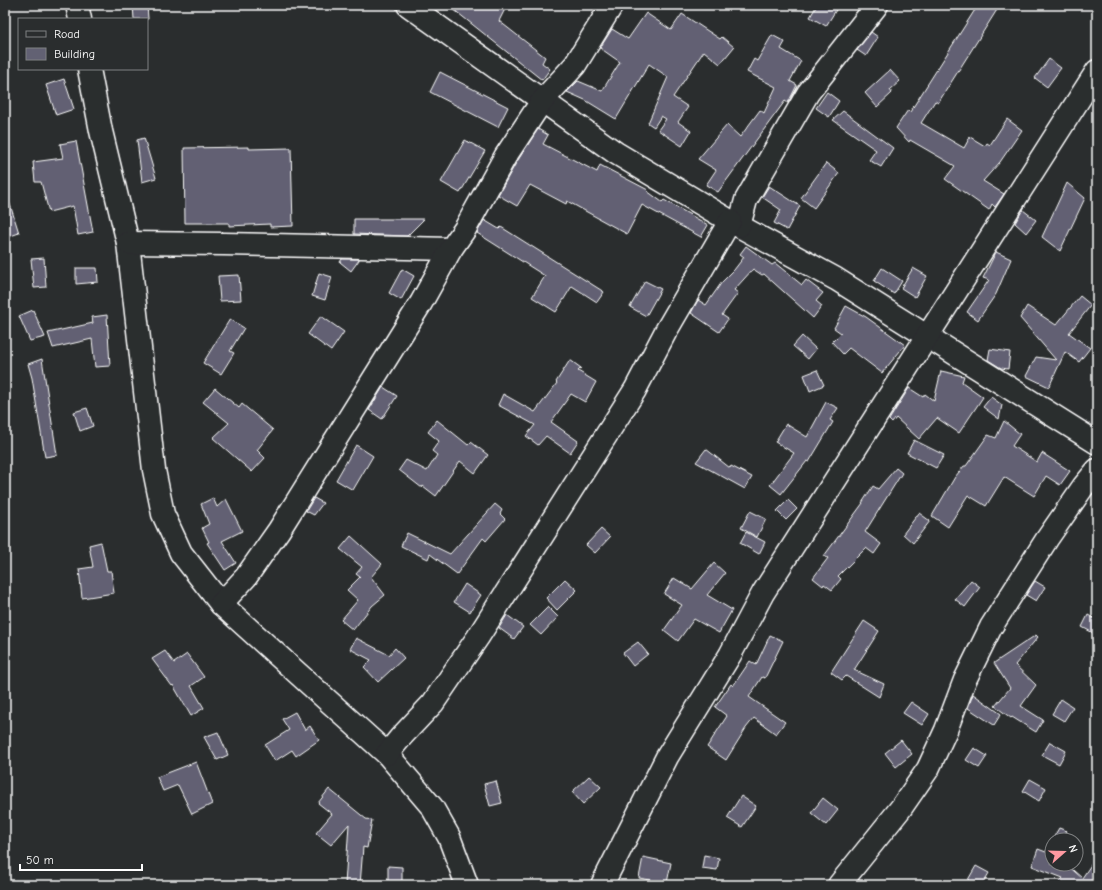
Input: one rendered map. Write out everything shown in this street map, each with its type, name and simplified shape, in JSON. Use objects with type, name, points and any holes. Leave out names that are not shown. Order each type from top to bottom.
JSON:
[{"type":"street","points":[[77,5],[80,18]]},
{"type":"street","points":[[408,5],[616,153],[735,224],[836,279],[1097,443]]},
{"type":"street","points":[[221,604],[246,577],[278,530],[421,303],[451,249],[465,229],[505,157],[542,101],[575,65],[612,5]]},
{"type":"street","points":[[387,754],[433,703],[478,637],[635,390],[666,331],[735,224],[746,200],[808,93],[877,5]]},
{"type":"street","points":[[89,70],[101,131],[128,244],[154,470],[163,514],[181,553],[221,604],[387,754],[432,807],[449,837],[467,885]]},
{"type":"street","points":[[602,885],[667,757],[730,656],[762,593],[1097,71]]},
{"type":"street","points":[[128,244],[286,245],[451,249]]},
{"type":"street","points":[[839,885],[901,808],[928,769],[946,730],[965,680],[991,627],[1061,520],[1097,470]]},
{"type":"building","points":[[133,5],[147,5],[148,18],[134,18]]},
{"type":"building","points":[[448,5],[507,5],[499,21],[545,57],[542,63],[550,69],[542,80]]},
{"type":"building","points":[[817,5],[839,5],[826,26],[810,17]]},
{"type":"building","points":[[978,5],[1000,5],[938,103],[935,101],[921,123],[964,148],[970,137],[985,146],[987,143],[990,145],[1007,119],[1022,130],[1000,162],[983,181],[1004,194],[995,207],[992,204],[989,210],[945,179],[955,166],[910,140],[909,142],[896,128],[908,110],[910,112]]},
{"type":"building","points":[[646,13],[671,30],[682,14],[720,39],[722,37],[734,47],[720,64],[704,51],[673,97],[688,107],[678,122],[691,131],[682,146],[658,130],[666,119],[661,116],[654,127],[648,123],[668,77],[649,64],[616,119],[585,100],[567,92],[578,81],[602,91],[620,62],[600,48],[612,29],[628,39]]},
{"type":"building","points":[[871,32],[878,37],[866,56],[857,50]]},
{"type":"building","points":[[772,35],[785,42],[781,49],[801,61],[790,81],[797,85],[788,103],[785,101],[718,192],[706,185],[716,170],[698,159],[727,125],[740,137],[760,110],[764,113],[776,87],[747,72],[754,59],[757,61]]},
{"type":"building","points":[[1049,59],[1061,68],[1047,87],[1035,78]]},
{"type":"building","points":[[890,70],[900,81],[890,90],[892,93],[877,107],[865,93]]},
{"type":"building","points":[[440,72],[508,107],[498,127],[430,92]]},
{"type":"building","points":[[64,79],[74,109],[56,115],[46,85]]},
{"type":"building","points":[[827,92],[839,101],[829,117],[816,108]]},
{"type":"building","points":[[843,111],[893,148],[881,167],[869,160],[876,150],[833,120]]},
{"type":"building","points":[[538,129],[548,135],[543,144],[597,172],[600,165],[648,190],[647,191],[662,202],[664,200],[708,225],[701,237],[642,205],[627,234],[567,201],[566,204],[530,185],[517,206],[498,195]]},
{"type":"building","points":[[144,138],[156,178],[142,182],[137,140]]},
{"type":"building","points":[[465,140],[485,151],[460,193],[441,182]]},
{"type":"building","points":[[76,141],[93,232],[78,235],[73,206],[49,212],[41,182],[35,182],[33,162],[63,158],[60,144]]},
{"type":"building","points":[[249,147],[249,149],[291,148],[293,226],[270,227],[270,224],[229,226],[229,223],[185,223],[184,148]]},
{"type":"building","points":[[826,163],[839,173],[814,208],[801,198]]},
{"type":"building","points":[[1067,183],[1085,198],[1060,251],[1042,237]]},
{"type":"building","points":[[769,186],[800,206],[787,230],[774,223],[781,210],[762,197]]},
{"type":"building","points":[[8,198],[19,233],[5,238],[5,199]]},
{"type":"building","points":[[1025,206],[1023,210],[1036,220],[1026,233],[1015,223]]},
{"type":"building","points":[[354,219],[424,219],[407,236],[354,234]]},
{"type":"building","points":[[484,220],[499,229],[501,227],[604,292],[597,302],[572,286],[556,312],[532,297],[545,276],[477,233]]},
{"type":"building","points":[[746,246],[772,265],[775,263],[802,285],[806,280],[823,293],[816,301],[822,306],[813,318],[764,274],[762,275],[753,269],[734,290],[738,293],[722,315],[728,319],[719,332],[691,313],[698,300],[706,305],[722,282],[744,257],[740,254]]},
{"type":"building","points":[[996,252],[1011,259],[996,294],[978,320],[967,312],[989,280],[983,278]]},
{"type":"building","points":[[44,258],[46,287],[34,288],[31,259]]},
{"type":"building","points":[[342,259],[359,260],[351,271],[340,262]]},
{"type":"building","points":[[76,268],[97,268],[98,282],[76,284]]},
{"type":"building","points":[[882,268],[902,281],[894,294],[874,281]]},
{"type":"building","points":[[913,268],[927,276],[915,297],[901,288]]},
{"type":"building","points":[[402,269],[414,276],[401,300],[389,293]]},
{"type":"building","points":[[319,273],[332,277],[325,300],[312,296]]},
{"type":"building","points":[[239,275],[241,300],[220,301],[218,276]]},
{"type":"building","points":[[645,281],[661,289],[646,316],[630,307]]},
{"type":"building","points":[[1080,296],[1091,305],[1069,333],[1090,348],[1079,362],[1065,352],[1049,387],[1026,376],[1036,357],[1056,360],[1020,318],[1027,306],[1056,325]]},
{"type":"building","points":[[846,306],[866,317],[905,345],[882,373],[849,348],[843,354],[832,342],[841,333],[834,328]]},
{"type":"building","points":[[33,310],[45,337],[30,341],[19,316]]},
{"type":"building","points":[[107,315],[110,366],[95,367],[92,339],[53,348],[48,333],[93,323],[92,317]]},
{"type":"building","points":[[321,316],[344,332],[331,351],[308,334]]},
{"type":"building","points":[[230,319],[244,328],[230,351],[234,353],[221,374],[203,363]]},
{"type":"building","points":[[802,336],[816,349],[808,359],[793,346]]},
{"type":"building","points":[[990,349],[1010,352],[1008,369],[1001,368],[988,360]]},
{"type":"building","points":[[42,359],[57,455],[45,457],[32,378],[28,364]]},
{"type":"building","points":[[570,360],[581,368],[578,371],[596,382],[585,402],[571,394],[551,422],[578,441],[570,453],[546,436],[538,445],[526,436],[535,425],[498,405],[503,394],[535,412],[557,383],[556,382]]},
{"type":"building","points":[[817,370],[824,385],[810,391],[804,375]]},
{"type":"building","points":[[941,371],[964,376],[962,382],[983,397],[959,433],[937,418],[919,439],[896,418],[892,423],[889,420],[909,388],[923,397],[925,394],[934,401]]},
{"type":"building","points":[[383,387],[397,396],[382,419],[369,410]]},
{"type":"building","points":[[215,388],[239,408],[242,404],[273,430],[257,450],[265,458],[252,472],[213,438],[229,423],[203,402]]},
{"type":"building","points":[[991,397],[1002,405],[999,419],[983,407]]},
{"type":"building","points":[[826,402],[838,408],[830,420],[833,422],[809,462],[807,461],[781,494],[770,485],[794,453],[775,442],[786,424],[807,437]]},
{"type":"building","points":[[87,408],[93,426],[80,431],[74,412]]},
{"type":"building","points":[[437,420],[468,445],[471,442],[488,455],[475,473],[460,461],[436,496],[423,486],[422,488],[399,470],[406,460],[427,471],[437,455],[432,451],[439,441],[428,432]]},
{"type":"building","points":[[1004,421],[1020,434],[1012,446],[1037,462],[1042,453],[1070,471],[1060,485],[1046,476],[1034,496],[1004,477],[986,506],[968,495],[948,527],[932,516],[955,477],[964,466],[966,466],[988,435],[996,438]]},
{"type":"building","points":[[914,440],[944,455],[936,468],[907,453]]},
{"type":"building","points":[[356,445],[373,456],[353,490],[336,480]]},
{"type":"building","points":[[706,449],[730,468],[731,466],[752,477],[745,489],[696,462]]},
{"type":"building","points":[[896,468],[902,473],[865,532],[881,544],[874,554],[866,548],[838,576],[841,579],[832,590],[824,584],[823,586],[813,578],[828,558],[824,556],[863,503],[873,486],[878,489]]},
{"type":"building","points":[[213,498],[217,507],[226,499],[242,531],[222,541],[236,563],[225,570],[207,543],[209,542],[202,528],[209,524],[201,504]]},
{"type":"building","points":[[314,498],[323,503],[314,515],[306,511]]},
{"type":"building","points":[[788,500],[797,509],[786,520],[777,511]]},
{"type":"building","points":[[495,504],[502,510],[500,514],[505,519],[486,541],[483,538],[457,574],[430,554],[428,559],[401,546],[407,533],[450,554]]},
{"type":"building","points":[[750,511],[766,519],[757,537],[741,528]]},
{"type":"building","points":[[919,513],[930,521],[913,543],[903,534]]},
{"type":"building","points":[[601,529],[610,537],[595,553],[586,545]]},
{"type":"building","points":[[746,532],[765,542],[759,554],[740,543]]},
{"type":"building","points":[[351,536],[382,564],[371,577],[385,595],[372,606],[353,630],[341,620],[358,600],[347,590],[360,577],[356,574],[362,567],[340,549]]},
{"type":"building","points":[[101,542],[107,571],[111,571],[114,593],[82,598],[79,569],[93,567],[89,545]]},
{"type":"building","points":[[714,563],[725,573],[707,595],[732,610],[719,633],[694,619],[678,641],[664,630],[682,605],[664,594],[674,578],[692,589]]},
{"type":"building","points":[[565,579],[577,590],[557,610],[546,598]]},
{"type":"building","points":[[971,580],[980,587],[965,607],[955,599]]},
{"type":"building","points":[[1035,581],[1045,587],[1036,601],[1026,595]]},
{"type":"building","points":[[465,584],[481,595],[470,612],[454,602]]},
{"type":"building","points":[[548,607],[558,617],[541,635],[530,625]]},
{"type":"building","points":[[507,615],[523,627],[514,639],[499,628]]},
{"type":"building","points":[[1088,615],[1097,620],[1097,635],[1082,627]]},
{"type":"building","points":[[864,621],[879,631],[854,670],[884,684],[879,697],[846,676],[842,680],[831,672]]},
{"type":"building","points":[[770,635],[783,641],[765,678],[762,677],[749,697],[785,722],[776,734],[754,718],[726,760],[707,747],[727,716],[715,707],[731,684],[733,686],[750,661],[756,665]]},
{"type":"building","points":[[1036,635],[1038,637],[1015,665],[1036,685],[1021,706],[1043,720],[1036,732],[1012,717],[1011,718],[995,706],[1010,688],[994,663]]},
{"type":"building","points":[[356,638],[389,655],[395,648],[404,658],[378,682],[364,667],[371,660],[350,649]]},
{"type":"building","points":[[638,642],[648,654],[633,666],[623,653]]},
{"type":"building","points":[[165,651],[174,663],[187,654],[204,677],[191,686],[204,708],[191,716],[173,685],[172,686],[152,659]]},
{"type":"building","points":[[973,694],[1001,714],[994,725],[968,708]]},
{"type":"building","points":[[1061,699],[1073,707],[1064,721],[1052,714]]},
{"type":"building","points":[[911,702],[929,714],[922,725],[903,713]]},
{"type":"building","points":[[295,712],[305,730],[310,726],[319,740],[296,756],[292,750],[275,761],[265,745],[289,730],[282,719]]},
{"type":"building","points":[[218,732],[228,755],[217,760],[204,737]]},
{"type":"building","points":[[901,740],[912,754],[896,767],[885,753]]},
{"type":"building","points":[[1050,742],[1066,751],[1059,764],[1042,755]]},
{"type":"building","points":[[974,748],[987,756],[979,768],[966,760]]},
{"type":"building","points":[[196,762],[212,804],[192,814],[178,785],[163,791],[157,777]]},
{"type":"building","points":[[589,776],[601,787],[583,804],[572,792]]},
{"type":"building","points":[[1030,779],[1046,788],[1039,801],[1023,791]]},
{"type":"building","points":[[496,781],[502,803],[490,806],[484,784]]},
{"type":"building","points":[[329,789],[366,819],[372,820],[367,848],[363,847],[360,885],[345,885],[349,824],[331,845],[316,833],[332,814],[318,803]]},
{"type":"building","points":[[741,796],[756,806],[742,827],[727,818]]},
{"type":"building","points":[[823,798],[838,810],[826,825],[811,813]]},
{"type":"building","points":[[1059,828],[1067,831],[1067,832],[1057,832]]},
{"type":"building","points":[[1038,849],[1044,851],[1044,871],[1032,866]]},
{"type":"building","points":[[704,855],[719,858],[717,870],[702,868]]},
{"type":"building","points":[[1097,856],[1097,885],[1057,885],[1063,878],[1048,872],[1075,872],[1082,878]]},
{"type":"building","points":[[643,857],[671,863],[667,883],[639,878]]},
{"type":"building","points":[[388,866],[402,867],[402,885],[388,885]]},
{"type":"building","points":[[976,866],[989,873],[982,885],[965,885]]}]
